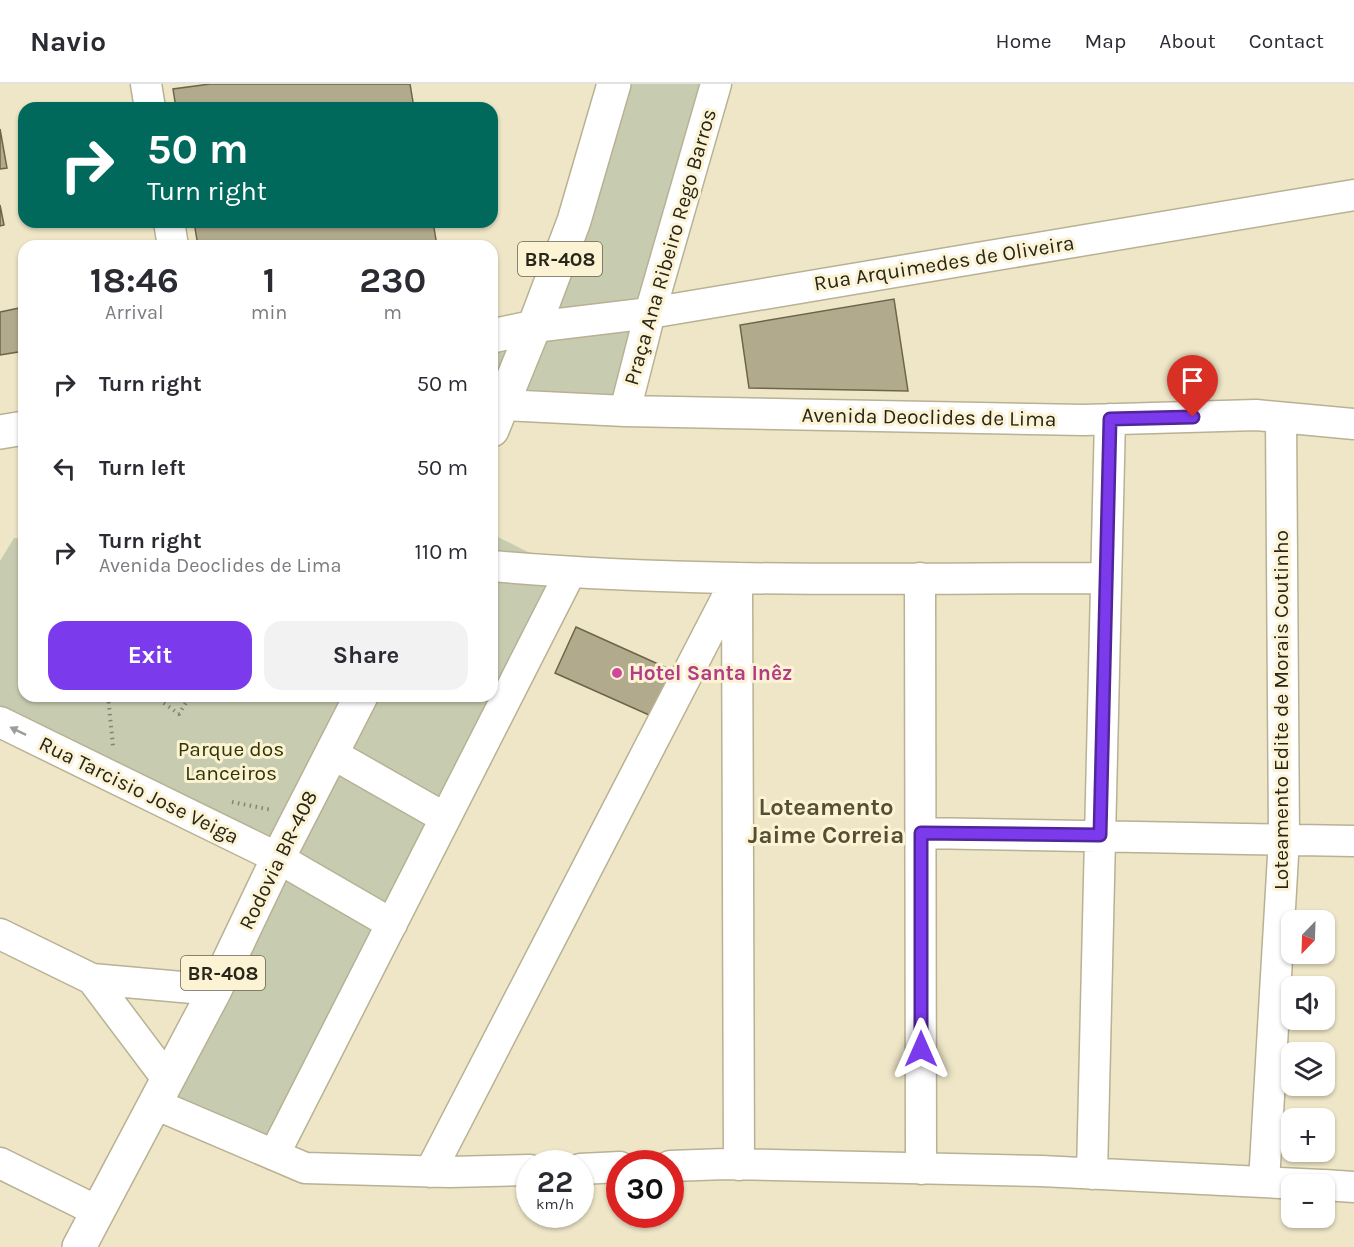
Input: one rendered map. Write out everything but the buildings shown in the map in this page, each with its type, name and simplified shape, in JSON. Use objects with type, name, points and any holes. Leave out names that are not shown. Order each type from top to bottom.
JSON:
[{"type":"main road","name":"BR-408","points":[[498,416],[574,221],[614,84]]},
{"type":"main road","points":[[498,335],[534,327]]},
{"type":"main road","points":[[0,432],[18,429]]},
{"type":"main road","name":"Rodovia BR-408","points":[[79,1247],[215,990],[278,858],[358,702]]},
{"type":"street","points":[[146,84],[149,102]]},
{"type":"street","name":"Praça Ana Ribeiro Rego Barros","points":[[625,411],[650,313],[716,84]]},
{"type":"street","name":"Rua Arquimedes de Oliveira","points":[[534,327],[650,313],[1354,195]]},
{"type":"street","name":"Avenida Deoclides de Lima","points":[[498,418],[625,411],[1110,419],[1256,415],[1354,424]]},
{"type":"street","name":"Loteamento Edite de Morais Coutinho","points":[[1264,1182],[1284,839],[1281,418]]},
{"type":"street","points":[[1092,1174],[1110,419]]},
{"type":"street","points":[[498,567],[570,573],[737,578],[1106,578]]},
{"type":"street","points":[[274,1155],[570,573]]},
{"type":"street","points":[[737,578],[739,1165]]},
{"type":"street","points":[[430,1172],[737,578]]},
{"type":"street","points":[[920,578],[921,1169]]},
{"type":"street","name":"Rua Tarcisio Jose Veiga","points":[[0,722],[278,858],[392,924]]},
{"type":"street","points":[[331,753],[446,818]]},
{"type":"street","points":[[921,833],[1354,841]]},
{"type":"street","points":[[0,934],[92,979],[215,990]]},
{"type":"street","points":[[92,979],[161,1092],[274,1155],[305,1168],[430,1172],[516,1170]]},
{"type":"street","points":[[0,1162],[98,1211]]},
{"type":"street","points":[[684,1166],[921,1169],[1281,1183]]},
{"type":"street","points":[[1335,1185],[1354,1186]]},
{"type":"path","points":[[162,702],[179,714],[186,702]]},
{"type":"green space","points":[[614,84],[716,84],[625,411],[503,405]]},
{"type":"green space","points":[[522,347],[498,406],[498,351]]},
{"type":"green space","name":"Parque dos Lanceiros","points":[[498,537],[570,573],[274,1155],[155,1104],[277,858],[0,722],[0,561],[14,538],[18,538],[18,702],[498,702]]},
{"type":"place","name":"Hotel Santa Inêz","points":[[617,673]]},
{"type":"district","name":"Loteamento Jaime Correia","points":[[826,821]]},
{"type":"route","points":[[921,1049],[921,833],[1100,835],[1110,419],[1193,417]]}]
